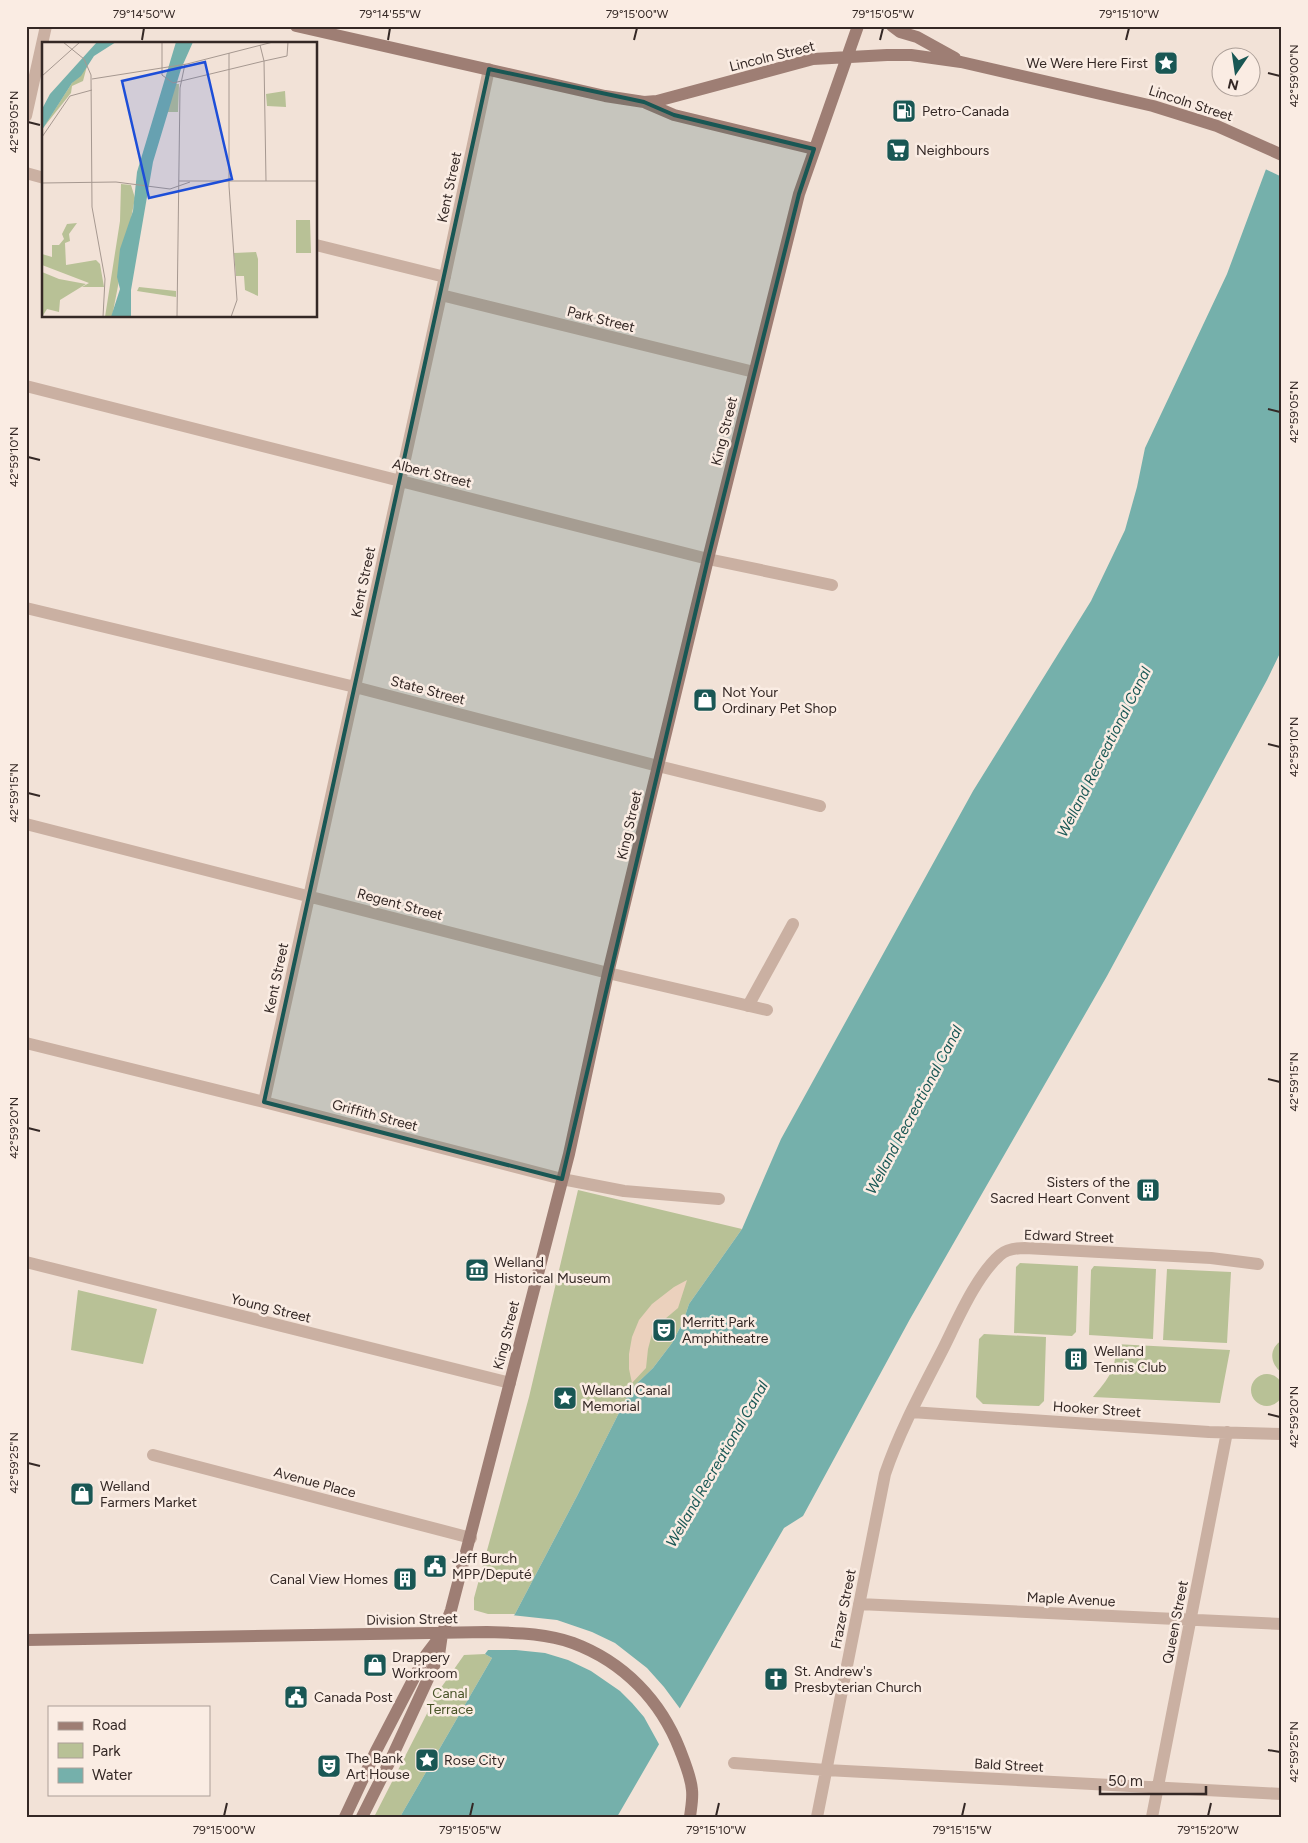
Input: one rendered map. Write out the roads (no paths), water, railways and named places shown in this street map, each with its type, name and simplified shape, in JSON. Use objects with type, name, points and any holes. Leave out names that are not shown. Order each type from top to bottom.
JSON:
[{"type":"main road","name":"Lincoln Street","points":[[296,26],[605,96],[644,102],[673,98],[813,59],[848,56],[910,55],[961,62],[1153,106],[1197,119],[1282,155]]},
{"type":"main road","name":"King Street","points":[[362,1817],[439,1655],[442,1634],[451,1610],[569,1154],[608,973],[799,194],[858,26]]},
{"type":"main road","points":[[892,26],[900,32],[917,37],[961,62]]},
{"type":"main road","points":[[644,102],[674,115],[814,149]]},
{"type":"main road","name":"Division Street","points":[[26,1640],[487,1632],[520,1633],[556,1638],[592,1651],[617,1666],[639,1685],[658,1707],[674,1733],[684,1760],[692,1792],[690,1817]]},
{"type":"main road","name":"King Street","points":[[345,1817],[426,1655],[442,1634]]},
{"type":"street","points":[[42,42],[46,26]]},
{"type":"street","points":[[26,116],[42,44]]},
{"type":"street","name":"Kent Street","points":[[264,1102],[442,296],[489,69]]},
{"type":"street","points":[[26,173],[42,177]]},
{"type":"street","points":[[318,245],[445,277]]},
{"type":"street","name":"Park Street","points":[[442,296],[754,372]]},
{"type":"street","name":"Albert Street","points":[[26,386],[708,559],[832,585]]},
{"type":"street","name":"State Street","points":[[26,608],[355,687],[820,806]]},
{"type":"street","name":"Regent Street","points":[[26,824],[608,973],[767,1010]]},
{"type":"street","points":[[748,1006],[793,924]]},
{"type":"street","name":"Griffith Street","points":[[26,1043],[562,1179],[624,1191],[719,1199]]},
{"type":"street","name":"Edward Street","points":[[911,1412],[981,1278],[1001,1253],[1012,1249],[1069,1249],[1211,1258],[1258,1264]]},
{"type":"street","name":"Young Street","points":[[26,1262],[510,1383]]},
{"type":"street","name":"Hooker Street","points":[[911,1412],[1282,1434]]},
{"type":"street","name":"Frazer Street","points":[[817,1817],[885,1474],[895,1445],[911,1412]]},
{"type":"street","name":"Queen Street","points":[[1152,1817],[1227,1432]]},
{"type":"street","name":"Avenue Place","points":[[153,1455],[470,1538]]},
{"type":"street","name":"Maple Avenue","points":[[859,1604],[1282,1624]]},
{"type":"street","name":"Bald Street","points":[[734,1763],[826,1770],[1282,1794]]},
{"type":"water","name":"Welland Recreational Canal","points":[[1282,126],[1282,649],[1267,680],[1107,976],[910,1319],[803,1516],[784,1528],[617,1817],[400,1817],[492,1658],[485,1654],[515,1614],[631,1389],[653,1368],[672,1343],[683,1322],[689,1304],[742,1229],[781,1139],[973,791],[1091,601],[1125,530],[1145,448],[1227,274]]},
{"type":"place","name":"We Were Here First","points":[[1166,63]]},
{"type":"place","name":"Petro-Canada","points":[[904,111]]},
{"type":"place","name":"Neighbours","points":[[898,150]]},
{"type":"place","name":"Not Your Ordinary Pet Shop","points":[[705,700]]},
{"type":"place","name":"Sisters of the Sacred Heart Convent","points":[[1148,1190]]},
{"type":"place","name":"Welland Historical Museum","points":[[477,1270]]},
{"type":"place","name":"Merritt Park Amphitheatre","points":[[664,1330]]},
{"type":"place","name":"Welland Tennis Club","points":[[1076,1359]]},
{"type":"place","name":"Welland Canal Memorial","points":[[565,1398]]},
{"type":"place","name":"Welland Farmers Market","points":[[82,1494]]},
{"type":"place","name":"Jeff Burch MPP/Deputé","points":[[435,1566]]},
{"type":"place","name":"Canal View Homes","points":[[405,1579]]},
{"type":"place","name":"Drappery Workroom","points":[[375,1665]]},
{"type":"place","name":"St. Andrew's Presbyterian Church","points":[[776,1679]]},
{"type":"place","name":"Canada Post","points":[[296,1697]]},
{"type":"place","name":"Rose City","points":[[427,1760]]},
{"type":"place","name":"The Bank Art House","points":[[329,1766]]},
{"type":"park label","name":"Canal Terrace","points":[[450,1702]]}]
